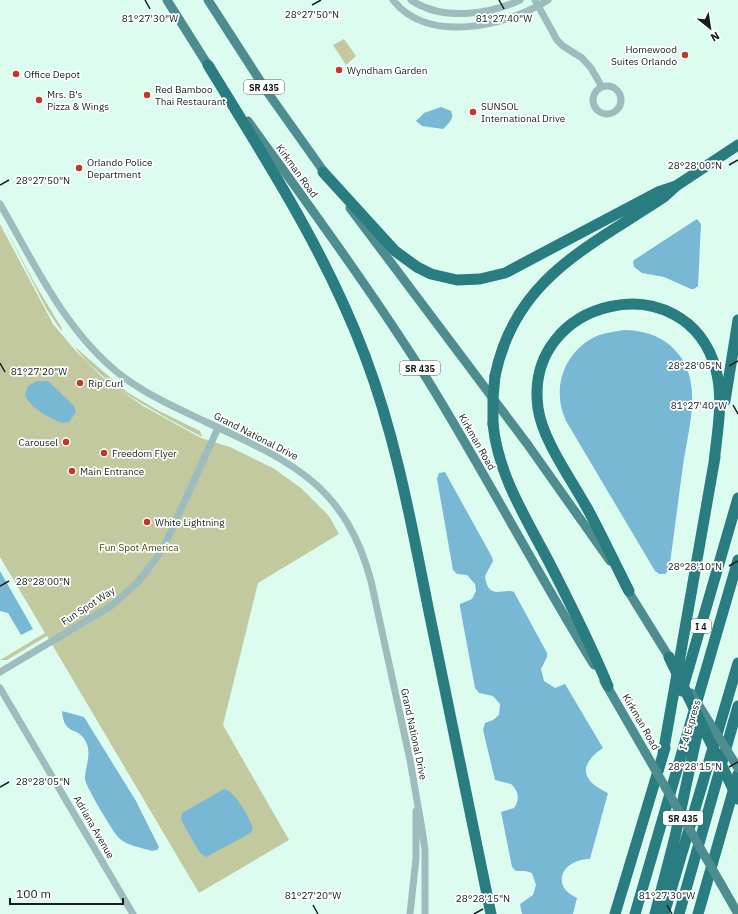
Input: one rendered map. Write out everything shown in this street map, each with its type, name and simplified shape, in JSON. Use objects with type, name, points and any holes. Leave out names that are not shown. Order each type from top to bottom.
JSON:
[{"type":"highway","points":[[208,65],[289,198],[322,258],[350,319],[379,396],[405,488],[490,914]]},
{"type":"highway","points":[[608,686],[578,618],[509,484],[498,452],[493,424],[495,376],[502,348],[514,323],[528,300],[546,279],[573,257],[664,197],[676,186],[738,145]]},
{"type":"highway","points":[[324,172],[404,258],[431,274],[463,280],[487,278],[504,273],[658,192],[676,186]]},
{"type":"highway","points":[[629,592],[588,510],[549,441],[540,421],[537,399],[538,379],[545,358],[556,340],[570,324],[583,316],[602,308],[619,304],[637,304],[654,307],[670,313],[684,322],[698,335],[707,348],[717,375],[719,403],[714,464]]},
{"type":"highway","points":[[663,754],[738,320]]},
{"type":"highway","name":"I 4","points":[[615,914],[738,498]]},
{"type":"highway","name":"I-4 Express","points":[[635,914],[738,560]]},
{"type":"highway","points":[[655,914],[681,808],[718,628]]},
{"type":"highway","points":[[669,657],[738,799]]},
{"type":"highway","points":[[664,914],[738,663]]},
{"type":"highway","points":[[679,914],[738,706]]},
{"type":"highway","points":[[698,914],[738,774]]},
{"type":"main road","name":"Kirkman Road","points":[[167,0],[208,65],[346,258],[400,338],[455,424],[608,686],[738,914]]},
{"type":"main road","name":"Kirkman Road","points":[[208,0],[257,76],[324,172],[553,478],[629,592],[738,768]]},
{"type":"street","points":[[393,0],[400,9],[420,21],[445,26],[477,26],[516,17],[536,3],[548,0]]},
{"type":"street","points":[[411,0],[425,8],[448,13],[470,13],[491,10],[520,0]]},
{"type":"street","points":[[536,3],[557,40],[563,46],[582,58],[591,68],[602,87]]},
{"type":"street","points":[[420,21],[425,8]]},
{"type":"street","name":"Grand National Drive","points":[[0,204],[46,283],[77,331],[102,357],[127,379],[163,402],[292,465],[323,490],[353,532],[365,560],[371,581],[410,760],[425,850],[425,914]]},
{"type":"street","name":"Fun Spot Way","points":[[0,672],[110,606],[138,582],[166,542],[218,428]]},
{"type":"street","name":"Adriana Avenue","points":[[0,688],[132,912]]},
{"type":"street","name":"Grand National Drive","points":[[410,914],[416,858],[416,794]]},
{"type":"street","points":[[124,914],[132,912]]},
{"type":"green space","points":[[344,39],[356,56],[346,65],[333,45]]},
{"type":"green space","points":[[0,218],[35,284],[61,327],[62,332],[46,308]]},
{"type":"green space","name":"Fun Spot America","points":[[0,224],[53,324],[75,350],[102,377],[143,406],[201,438],[230,447],[273,468],[301,488],[329,516],[339,534],[258,583],[223,725],[289,840],[199,893],[47,636],[7,660],[0,660],[45,633],[0,557]]},
{"type":"green space","points":[[74,346],[127,392],[159,411],[200,431],[202,437],[116,387],[87,361]]},
{"type":"water","points":[[441,107],[451,111],[452,114],[450,121],[443,129],[422,126],[416,121],[424,113]]},
{"type":"water","points":[[697,219],[701,224],[698,286],[691,289],[664,277],[642,273],[634,267],[634,260]]},
{"type":"water","points":[[624,330],[637,331],[656,336],[672,347],[682,360],[689,374],[692,388],[691,420],[683,466],[669,570],[665,574],[659,574],[655,571],[566,421],[562,410],[560,386],[562,375],[573,355],[581,346],[599,335]]},
{"type":"water","points":[[37,381],[48,381],[74,406],[76,412],[69,422],[63,423],[53,419],[36,409],[31,404],[25,395],[28,386]]},
{"type":"water","points":[[445,472],[492,557],[493,561],[485,576],[489,589],[497,592],[514,592],[547,653],[547,657],[541,669],[544,681],[555,688],[565,684],[603,748],[595,754],[586,767],[588,778],[592,783],[608,793],[590,859],[573,863],[563,874],[563,886],[568,893],[577,898],[573,914],[522,914],[520,904],[533,895],[536,885],[532,873],[516,871],[512,867],[501,812],[514,808],[518,796],[516,790],[511,784],[495,780],[483,730],[485,723],[493,720],[499,715],[500,704],[493,696],[479,693],[475,688],[460,604],[472,599],[476,591],[475,584],[467,575],[457,574],[453,570],[437,479],[439,473]]},
{"type":"water","points":[[0,571],[33,629],[21,635],[8,613],[0,611]]},
{"type":"water","points":[[62,711],[84,717],[136,801],[159,847],[157,850],[152,851],[129,844],[121,840],[115,833],[86,783],[85,774],[88,760],[88,747],[86,742],[83,737],[68,728],[63,719]]},
{"type":"water","points":[[224,789],[237,799],[246,812],[253,829],[249,834],[206,857],[200,853],[181,820],[182,813]]},
{"type":"place","name":"Homewood Suites Orlando","points":[[685,55]]},
{"type":"place","name":"Wyndham Garden","points":[[339,70]]},
{"type":"place","name":"Office Depot","points":[[16,74]]},
{"type":"place","name":"Red Bamboo Thai Restaurant","points":[[147,95]]},
{"type":"place","name":"Mrs. B's Pizza & Wings","points":[[39,100]]},
{"type":"place","name":"SUNSOL International Drive","points":[[473,112]]},
{"type":"place","name":"Orlando Police Department","points":[[79,168]]},
{"type":"place","name":"Rip Curl","points":[[80,383]]},
{"type":"place","name":"Carousel","points":[[66,442]]},
{"type":"place","name":"Freedom Flyer","points":[[104,453]]},
{"type":"place","name":"Main Entrance","points":[[72,471]]},
{"type":"place","name":"White Lightning","points":[[147,522]]}]
